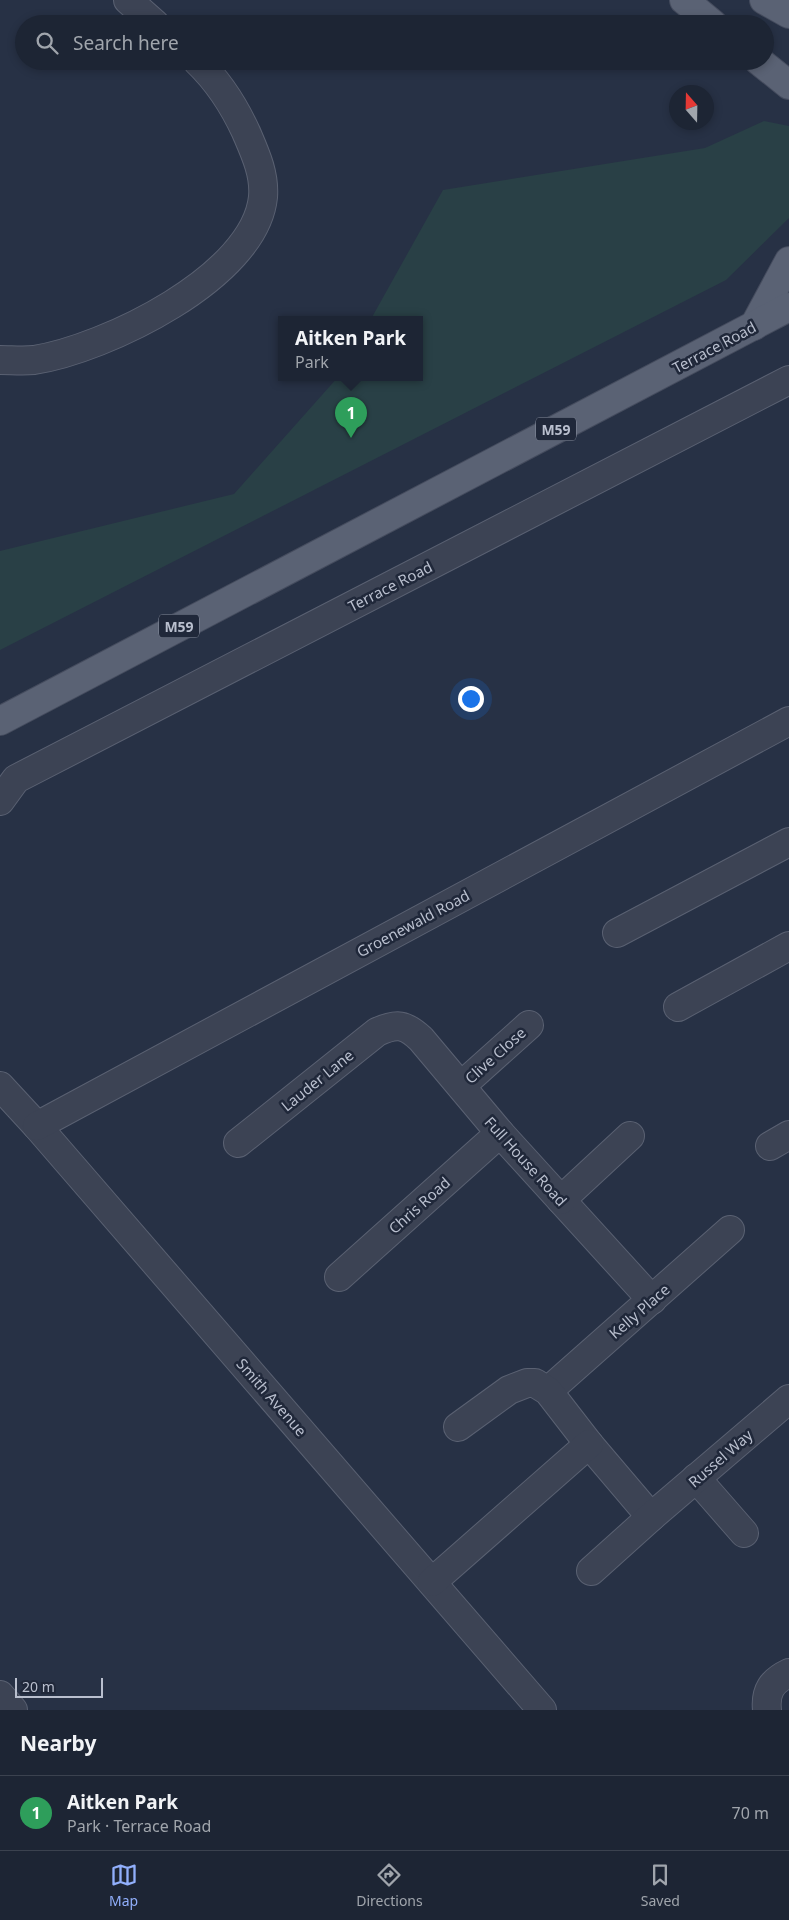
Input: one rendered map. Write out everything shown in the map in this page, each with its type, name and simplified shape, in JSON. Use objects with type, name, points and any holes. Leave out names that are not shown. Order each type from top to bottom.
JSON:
[{"type":"main road","points":[[684,0],[702,15]]},
{"type":"main road","points":[[764,0],[789,14]]},
{"type":"main road","points":[[754,326],[789,261]]},
{"type":"main road","name":"Terrace Road","points":[[0,721],[789,307]]},
{"type":"street","points":[[128,0],[145,15]]},
{"type":"street","points":[[0,360],[34,360],[80,348],[131,328],[203,285],[239,250],[256,221],[263,198],[263,177],[255,153],[235,109],[206,70]]},
{"type":"street","name":"Terrace Road","points":[[0,801],[16,779],[789,380]]},
{"type":"street","name":"Groenewald Road","points":[[37,1126],[789,721]]},
{"type":"street","points":[[617,933],[789,842]]},
{"type":"street","points":[[678,1006],[789,946]]},
{"type":"street","name":"Clive Close","points":[[461,1086],[529,1025]]},
{"type":"street","name":"Full House Road","points":[[399,1026],[409,1028],[421,1039],[500,1133],[652,1300]]},
{"type":"street","name":"Lauder Lane","points":[[238,1143],[377,1032],[387,1027],[399,1026]]},
{"type":"street","name":"Smith Avenue","points":[[0,1086],[37,1126],[542,1710]]},
{"type":"street","name":"Chris Road","points":[[338,1277],[500,1133]]},
{"type":"street","points":[[561,1200],[630,1136]]},
{"type":"street","name":"Kelly Place","points":[[548,1391],[730,1230]]},
{"type":"street","points":[[458,1427],[509,1390],[520,1385],[535,1383],[548,1391],[589,1444],[651,1517]]},
{"type":"street","name":"Russel Way","points":[[592,1571],[651,1517],[789,1399]]},
{"type":"street","points":[[432,1582],[589,1444]]},
{"type":"street","points":[[696,1478],[744,1533]]},
{"type":"street","points":[[767,1710],[766,1700],[770,1686],[789,1673]]},
{"type":"street","points":[[0,1695],[13,1710]]},
{"type":"green space","points":[[764,121],[789,126],[789,218],[726,280],[0,650],[0,551],[234,494],[334,381],[423,381],[423,316],[373,316],[443,190],[705,148]]},
{"type":"place","name":"Aitken Park","points":[[351,438]]}]
